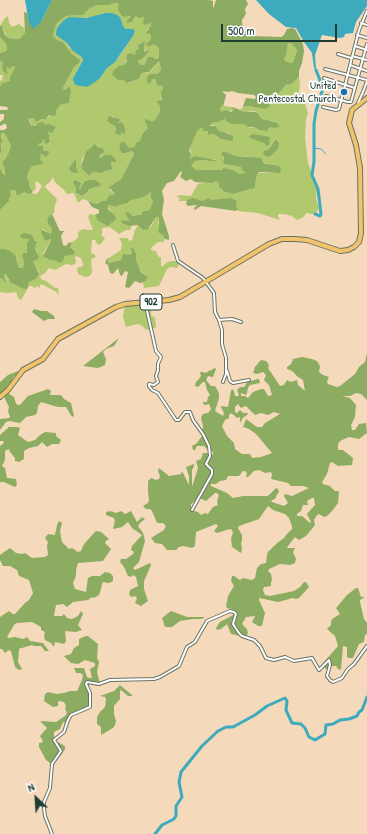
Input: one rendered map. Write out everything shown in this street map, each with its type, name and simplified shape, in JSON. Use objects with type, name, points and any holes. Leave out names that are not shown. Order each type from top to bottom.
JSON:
[{"type":"highway","points":[[356,106],[367,98]]},
{"type":"highway","name":"902","points":[[0,397],[8,390],[23,370],[43,359],[56,340],[116,307],[125,304],[177,299],[276,241],[286,239],[307,240],[338,251],[344,251],[358,244],[361,234],[359,158],[349,123],[351,113],[356,106]]},
{"type":"street","points":[[323,107],[337,110],[339,109],[357,35],[367,11]]},
{"type":"street","points":[[361,23],[367,25]]},
{"type":"street","points":[[357,35],[367,38]]},
{"type":"street","points":[[326,96],[350,102],[367,44]]},
{"type":"street","points":[[355,46],[366,49]]},
{"type":"street","points":[[338,54],[367,60]]},
{"type":"street","points":[[350,65],[367,70]]},
{"type":"street","points":[[325,69],[367,80],[356,106]]},
{"type":"street","points":[[324,78],[355,88]]},
{"type":"street","points":[[173,245],[178,262],[201,276],[213,291],[215,312],[222,331],[222,344],[226,356],[227,370],[223,382]]},
{"type":"street","points":[[145,302],[156,350],[161,357],[156,376],[158,382],[155,384],[150,384],[149,386],[153,391],[158,393],[176,420],[179,420],[185,412],[190,412],[193,420],[209,446],[210,456],[206,464],[212,469],[212,474],[192,510]]},
{"type":"street","points":[[219,320],[232,319],[241,322]]},
{"type":"street","points":[[227,370],[232,382],[235,383],[249,380]]},
{"type":"street","points":[[52,834],[45,816],[44,802],[50,788],[52,765],[61,752],[54,740],[63,734],[71,715],[90,707],[90,693],[86,684],[87,682],[99,684],[110,680],[154,679],[160,677],[180,665],[187,647],[195,642],[207,621],[230,611],[236,614],[234,626],[239,633],[242,636],[254,640],[260,646],[266,658],[274,660],[285,657],[294,661],[312,658],[318,670],[329,660],[330,665],[327,676],[334,682],[342,678],[367,646]]},
{"type":"green space","points":[[52,0],[209,0],[213,1],[213,9],[216,0],[246,0],[248,4],[245,9],[246,14],[242,20],[242,23],[244,29],[252,36],[281,37],[287,29],[295,29],[303,44],[304,51],[299,77],[291,84],[286,85],[279,93],[273,94],[269,97],[263,96],[263,100],[270,106],[265,109],[243,106],[246,98],[255,99],[256,97],[254,95],[232,91],[222,91],[226,95],[224,103],[220,109],[221,112],[226,110],[231,112],[233,110],[232,107],[240,111],[255,112],[258,113],[262,119],[277,123],[280,127],[271,127],[265,131],[254,127],[248,127],[243,124],[231,124],[225,119],[212,123],[209,126],[215,126],[219,131],[233,136],[233,141],[221,139],[214,134],[208,135],[208,131],[203,131],[202,127],[197,131],[189,150],[191,155],[189,159],[195,156],[216,160],[195,161],[191,166],[196,170],[223,170],[223,168],[233,170],[239,174],[246,173],[241,167],[224,164],[224,157],[221,154],[224,151],[236,156],[261,158],[266,164],[279,166],[281,170],[280,173],[260,172],[258,173],[256,179],[255,188],[233,194],[225,192],[219,187],[219,184],[216,181],[213,183],[195,182],[191,179],[186,181],[180,177],[182,173],[181,171],[174,181],[167,183],[162,191],[164,200],[162,214],[169,240],[165,239],[163,235],[158,232],[159,218],[156,217],[148,229],[143,230],[138,225],[129,226],[122,223],[121,220],[129,221],[125,212],[128,212],[133,216],[141,215],[143,211],[150,210],[153,201],[151,198],[151,192],[144,197],[129,201],[128,203],[116,207],[109,205],[108,209],[116,219],[108,226],[98,221],[95,215],[99,213],[99,210],[92,207],[88,201],[97,204],[102,201],[106,201],[109,196],[115,194],[109,187],[121,179],[134,154],[132,151],[121,153],[119,147],[121,142],[125,142],[129,148],[135,147],[136,143],[140,141],[142,134],[148,128],[145,119],[152,121],[155,120],[160,111],[160,106],[157,102],[162,100],[161,93],[163,86],[157,85],[155,79],[152,79],[151,83],[149,84],[147,81],[147,77],[150,74],[157,74],[161,70],[159,61],[149,72],[142,73],[139,79],[127,83],[123,80],[118,80],[112,75],[113,71],[119,66],[124,65],[127,61],[126,57],[128,54],[130,53],[135,55],[136,50],[139,49],[138,45],[145,41],[144,52],[150,51],[139,60],[138,62],[141,65],[144,65],[148,57],[157,59],[159,56],[159,48],[154,44],[149,47],[146,44],[150,41],[150,34],[146,33],[151,23],[144,25],[144,17],[139,18],[136,16],[132,22],[127,23],[131,16],[122,16],[118,10],[118,3],[97,5],[89,9],[83,15],[66,16],[57,23],[55,27],[53,36],[57,40],[63,42],[71,53],[80,60],[74,67],[63,88],[64,90],[70,86],[71,92],[69,103],[60,105],[56,111],[56,115],[49,115],[46,119],[41,119],[36,122],[33,118],[28,119],[31,125],[36,126],[38,123],[42,122],[45,125],[49,124],[56,127],[52,133],[48,132],[50,135],[50,142],[46,144],[43,139],[42,143],[38,144],[39,146],[43,146],[44,151],[49,151],[49,153],[46,157],[41,153],[40,160],[43,162],[42,164],[32,166],[27,176],[29,186],[33,192],[30,194],[24,192],[17,195],[15,190],[10,190],[11,195],[9,201],[0,210],[0,168],[5,175],[5,168],[2,163],[11,146],[4,133],[1,133],[1,138],[3,141],[1,144],[2,151],[0,153],[0,130],[7,128],[6,124],[0,126],[0,122],[4,119],[4,114],[0,114],[0,110],[7,110],[8,108],[0,106],[0,86],[2,83],[10,81],[10,77],[15,67],[13,66],[10,69],[6,67],[8,75],[3,71],[3,62],[0,61],[0,53],[6,51],[7,45],[0,37],[0,26],[2,26],[5,35],[9,38],[17,39],[21,38],[25,32],[24,12],[27,13],[29,23],[41,22]],"holes":[[[288,43],[292,44],[297,50],[293,62],[291,63],[285,61],[284,59],[286,56]]]},
{"type":"green space","points":[[116,2],[127,17],[132,17],[129,19],[133,21],[136,16],[143,17],[152,25],[146,31],[151,36],[149,47],[154,44],[157,46],[159,48],[159,56],[156,59],[146,60],[144,65],[141,65],[138,62],[139,60],[150,51],[148,50],[144,52],[144,42],[138,45],[139,49],[136,51],[136,54],[127,59],[124,65],[115,70],[112,75],[118,80],[123,80],[128,83],[139,79],[142,73],[151,71],[159,61],[161,70],[157,74],[152,74],[151,83],[152,79],[155,79],[155,81],[163,86],[160,111],[155,120],[147,120],[145,122],[148,128],[142,134],[140,141],[135,148],[129,148],[125,142],[119,147],[121,153],[132,151],[134,154],[121,179],[112,185],[110,190],[115,194],[106,201],[102,201],[97,204],[83,199],[78,203],[74,193],[67,194],[55,182],[53,177],[46,185],[45,187],[57,200],[54,213],[47,218],[48,224],[52,229],[52,233],[51,234],[42,229],[40,230],[46,241],[51,239],[43,254],[45,258],[57,261],[64,259],[65,256],[74,255],[75,250],[70,247],[72,242],[78,238],[78,232],[83,229],[93,230],[88,217],[90,214],[95,215],[98,221],[104,224],[112,222],[109,205],[116,207],[128,203],[129,201],[144,197],[151,192],[153,200],[151,210],[143,211],[142,215],[132,216],[127,222],[123,220],[129,226],[132,226],[130,230],[126,230],[119,234],[110,227],[102,228],[102,236],[105,238],[101,244],[98,245],[95,240],[92,240],[91,253],[96,257],[91,259],[92,272],[90,276],[85,277],[78,274],[77,268],[83,266],[83,264],[81,258],[76,256],[75,264],[66,264],[55,270],[49,268],[40,276],[41,279],[55,288],[58,288],[59,295],[55,291],[41,284],[39,288],[36,285],[36,289],[32,286],[28,286],[29,282],[36,279],[39,272],[33,262],[37,254],[35,250],[37,241],[29,238],[31,239],[27,246],[27,253],[22,257],[24,262],[23,268],[21,269],[19,268],[16,258],[9,250],[0,249],[0,210],[8,202],[11,195],[10,190],[15,190],[16,193],[24,192],[36,194],[42,186],[38,182],[35,182],[36,188],[34,191],[32,190],[28,186],[29,182],[27,176],[31,166],[39,164],[41,153],[49,151],[44,151],[43,146],[39,146],[38,144],[42,143],[43,139],[45,142],[50,143],[50,136],[48,132],[50,132],[44,125],[32,125],[28,119],[33,118],[34,120],[47,118],[56,111],[60,105],[69,103],[71,92],[70,87],[64,90],[63,88],[74,67],[77,65],[78,58],[71,53],[63,42],[57,40],[53,36],[53,31],[57,23],[66,16],[83,15],[89,9],[97,5],[112,4]],"holes":[[[96,16],[119,16],[123,26],[126,29],[133,29],[133,36],[119,57],[107,68],[100,78],[73,78],[83,60],[82,57],[69,47],[57,28],[63,21]],[[112,116],[117,119],[123,133],[120,130],[118,135],[115,133],[116,127],[112,124]],[[92,145],[103,148],[105,151],[99,156],[100,158],[112,162],[110,170],[93,172],[89,176],[82,169],[82,159]],[[88,180],[95,180],[98,183],[97,187],[89,189],[84,195],[77,194],[74,184],[80,186],[80,189],[84,182]]]},
{"type":"green space","points":[[8,16],[9,23],[12,27],[19,24],[25,29],[24,35],[21,38],[9,38],[2,26],[0,26],[4,19]]},
{"type":"green space","points":[[0,37],[7,45],[7,48],[6,51],[0,53]]},
{"type":"green space","points":[[288,43],[292,44],[297,50],[293,62],[291,63],[285,61],[284,59],[286,56]]},
{"type":"green space","points":[[0,61],[3,62],[6,69],[6,67],[15,67],[10,77],[11,81],[2,83],[0,86],[0,81],[2,80],[3,75],[0,75]]},
{"type":"green space","points":[[299,77],[300,86],[298,96],[304,100],[308,113],[306,119],[305,138],[308,163],[317,187],[316,198],[319,208],[316,213],[307,213],[302,218],[297,220],[292,216],[278,214],[280,220],[258,213],[238,211],[235,204],[237,201],[212,200],[209,198],[202,201],[178,201],[180,199],[175,197],[180,195],[191,196],[198,184],[206,182],[213,183],[216,181],[225,192],[233,194],[255,188],[258,173],[274,173],[269,165],[262,161],[245,156],[236,156],[224,151],[224,164],[242,167],[246,173],[239,175],[233,170],[226,169],[215,171],[195,170],[190,167],[195,161],[215,161],[215,159],[195,156],[189,159],[191,155],[190,147],[198,128],[202,126],[208,131],[209,135],[215,134],[221,139],[231,141],[230,134],[219,131],[214,125],[209,126],[212,123],[225,119],[231,124],[243,124],[250,128],[254,127],[265,131],[271,127],[276,127],[272,121],[269,122],[262,119],[259,114],[254,111],[240,111],[238,109],[242,109],[243,106],[263,108],[268,102],[263,100],[263,96],[272,95]],"holes":[[[276,139],[278,140],[278,149],[271,156],[264,151],[269,149]]]},
{"type":"green space","points":[[224,103],[224,106],[232,107],[233,110],[221,113],[219,111]]},
{"type":"green space","points":[[109,116],[119,119],[120,120],[118,123],[122,122],[125,128],[124,134],[120,131],[122,134],[118,135],[115,133],[116,127],[107,121]]},
{"type":"green space","points":[[1,133],[4,133],[11,146],[4,159],[5,175],[0,168],[0,153],[2,151]]},
{"type":"green space","points":[[253,134],[270,137],[269,145],[267,146],[264,143],[250,138],[249,136]]},
{"type":"green space","points":[[276,139],[279,142],[278,149],[271,156],[265,156],[263,153],[264,151],[269,149]]},
{"type":"green space","points":[[94,144],[100,148],[103,148],[105,152],[99,156],[100,158],[105,155],[111,155],[115,158],[116,162],[112,162],[112,169],[102,173],[93,172],[89,176],[81,166],[86,152]]},
{"type":"green space","points":[[75,160],[78,173],[71,172],[69,168]]},
{"type":"green space","points":[[75,180],[81,183],[79,189],[84,182],[88,180],[95,180],[101,184],[100,186],[89,189],[88,192],[82,196],[76,193],[73,182]]},
{"type":"green space","points":[[193,198],[202,201],[209,198],[212,200],[231,198],[237,201],[236,207],[238,209],[236,211],[201,206],[195,210],[194,208],[197,205],[188,206],[186,204],[187,200]]},
{"type":"green space","points":[[52,214],[60,231],[64,231],[61,236],[63,245],[66,246],[68,243],[72,242],[70,247],[75,251],[74,255],[65,256],[63,261],[59,263],[43,256],[51,239],[46,241],[40,229],[51,234],[52,229],[48,224],[47,218]]},
{"type":"green space","points":[[156,217],[159,218],[158,223],[165,239],[163,242],[158,242],[151,248],[151,250],[156,251],[158,256],[161,258],[161,267],[171,261],[176,261],[179,264],[177,268],[171,267],[167,269],[159,286],[144,288],[143,283],[145,282],[147,276],[141,271],[136,255],[131,249],[132,253],[130,255],[122,257],[121,260],[108,262],[109,258],[121,250],[122,243],[119,238],[127,238],[130,241],[132,240],[138,225],[150,228]]},
{"type":"green space","points":[[24,233],[32,235],[35,241],[37,241],[35,250],[39,257],[37,260],[33,261],[39,274],[36,279],[29,282],[28,288],[26,289],[10,282],[6,274],[4,275],[6,282],[0,278],[0,249],[9,250],[15,255],[19,268],[23,268],[24,262],[22,257],[23,253],[27,253],[27,243],[30,239],[21,238],[20,235]]},
{"type":"green space","points":[[131,248],[133,248],[136,254],[136,259],[141,272],[148,277],[145,282],[140,283],[135,281],[129,288],[125,287],[128,272],[125,271],[122,276],[120,275],[118,268],[113,274],[110,273],[108,265],[105,263],[109,258],[109,263],[121,260],[123,254],[130,255],[132,253]]},
{"type":"green space","points":[[6,273],[8,280],[21,288],[28,288],[21,300],[18,298],[16,292],[0,292],[0,278],[3,279],[4,282],[6,280],[4,275]]},
{"type":"green space","points":[[148,302],[151,309],[151,315],[155,318],[156,327],[150,330],[137,324],[126,327],[123,316],[125,305]]},
{"type":"green space","points":[[34,309],[47,311],[54,316],[55,319],[48,319],[44,321],[32,312]]},
{"type":"green space","points":[[119,338],[114,346],[103,352],[106,359],[105,365],[98,368],[83,366]]},
{"type":"green space","points":[[367,353],[367,400],[361,394],[356,393],[350,396],[342,396],[350,398],[356,405],[355,417],[351,425],[352,430],[355,430],[359,424],[366,423],[367,433],[359,439],[349,437],[340,441],[338,444],[338,450],[343,450],[353,458],[352,465],[338,466],[332,462],[330,463],[327,474],[322,482],[323,484],[330,486],[335,491],[339,491],[338,503],[327,516],[324,517],[319,514],[317,515],[314,520],[315,525],[306,536],[299,540],[295,537],[287,548],[295,548],[293,552],[296,559],[295,563],[290,565],[280,564],[269,569],[268,571],[271,574],[272,580],[271,586],[264,587],[263,590],[265,595],[270,596],[294,591],[304,582],[306,582],[309,587],[299,598],[296,599],[293,598],[278,602],[259,598],[265,613],[262,626],[258,626],[252,622],[255,616],[246,617],[242,624],[247,629],[247,635],[240,636],[231,634],[227,624],[221,629],[217,630],[216,628],[220,622],[235,613],[235,611],[227,608],[226,606],[228,596],[234,586],[231,581],[232,576],[240,580],[243,578],[252,580],[255,578],[257,568],[261,564],[266,563],[268,552],[284,538],[292,529],[292,526],[289,518],[285,514],[273,510],[268,506],[259,519],[239,526],[238,528],[242,535],[241,553],[232,547],[232,530],[230,529],[217,533],[214,531],[218,526],[216,524],[196,532],[195,546],[192,548],[183,546],[176,550],[167,550],[162,544],[155,543],[151,538],[164,530],[166,526],[163,523],[157,523],[152,511],[143,506],[148,503],[149,500],[148,481],[151,478],[156,480],[159,479],[159,468],[169,476],[181,474],[182,471],[189,485],[189,476],[186,467],[194,464],[192,470],[192,487],[198,468],[196,461],[201,459],[203,453],[208,453],[210,456],[213,454],[213,452],[204,446],[197,446],[195,450],[193,450],[192,446],[197,443],[202,436],[203,426],[201,418],[203,414],[208,413],[211,409],[209,404],[204,405],[203,402],[207,402],[210,395],[205,382],[198,387],[195,386],[196,382],[201,376],[200,372],[205,373],[215,368],[216,369],[213,377],[208,376],[206,380],[211,386],[215,386],[219,393],[215,411],[223,416],[224,413],[221,406],[228,407],[232,389],[235,396],[238,396],[237,390],[240,387],[244,387],[248,381],[259,379],[260,383],[250,385],[246,395],[241,393],[241,396],[248,398],[253,392],[261,389],[264,389],[268,396],[272,395],[269,385],[264,380],[266,375],[263,372],[257,374],[253,373],[255,367],[261,360],[266,361],[269,365],[268,368],[280,386],[284,385],[287,380],[291,382],[297,380],[298,385],[305,391],[303,380],[287,369],[293,359],[302,357],[317,361],[320,366],[319,372],[329,377],[327,382],[328,384],[337,387],[355,374],[359,367],[365,362]],"holes":[[[238,404],[241,408],[246,406],[255,415],[261,413],[268,415],[274,412],[280,414],[265,423],[262,427],[257,427],[246,419],[243,427],[256,434],[272,453],[261,457],[252,458],[250,454],[242,454],[235,449],[234,443],[227,436],[222,426],[225,420],[229,418],[231,413],[237,418],[240,417],[240,423],[247,415],[248,413],[243,413],[240,410],[237,413],[235,412],[235,407]],[[259,470],[265,473],[271,472],[271,479],[288,483],[291,486],[303,486],[309,488],[292,496],[285,494],[284,496],[288,503],[284,506],[271,501],[276,498],[279,492],[276,488],[267,496],[243,496],[233,498],[227,493],[211,486],[211,484],[216,484],[220,481],[226,480],[228,476],[239,476],[243,471],[245,471],[247,473],[246,477],[248,477],[254,471]],[[215,493],[219,495],[217,501],[218,505],[213,507],[208,514],[205,513],[201,515],[198,512],[191,510],[191,504],[199,498],[206,501]],[[314,498],[315,505],[307,514],[311,522],[310,523],[302,516],[297,516],[303,505],[308,505],[307,501]]]},
{"type":"green space","points":[[18,371],[0,395],[0,382],[8,375]]},
{"type":"green space","points":[[48,389],[51,391],[50,395],[61,395],[64,399],[71,403],[74,416],[72,417],[66,407],[58,407],[41,402],[35,415],[26,417],[20,423],[9,421],[6,422],[0,430],[0,419],[10,417],[8,411],[9,407],[5,399],[5,395],[8,393],[14,397],[16,404],[20,405],[28,396]]},
{"type":"green space","points":[[9,427],[20,428],[18,435],[28,442],[35,440],[45,432],[56,433],[56,436],[61,440],[59,444],[52,444],[47,447],[42,442],[38,446],[29,448],[24,451],[24,459],[19,462],[15,461],[15,458],[9,449],[5,451],[5,460],[2,466],[5,468],[7,478],[16,479],[17,485],[15,487],[4,482],[0,482],[0,446],[4,443],[3,441],[0,441],[0,435]]},
{"type":"green space","points":[[110,511],[116,513],[121,511],[125,514],[131,511],[137,522],[142,517],[145,519],[138,526],[143,533],[145,541],[139,562],[133,568],[135,570],[150,563],[151,565],[144,581],[144,589],[148,601],[141,606],[135,603],[137,598],[135,596],[131,597],[129,594],[130,590],[138,586],[136,577],[133,575],[131,577],[128,576],[120,562],[121,559],[126,559],[133,554],[134,552],[131,550],[132,546],[142,535],[132,528],[128,522],[122,527],[113,529],[115,521],[114,518],[106,515],[106,512]]},
{"type":"green space","points":[[59,521],[62,523],[60,531],[62,542],[69,549],[72,548],[78,552],[81,551],[84,544],[96,531],[101,532],[109,539],[105,543],[111,549],[103,561],[78,563],[76,576],[73,583],[75,589],[86,592],[88,578],[92,576],[100,576],[105,572],[110,573],[113,576],[113,581],[109,583],[103,582],[99,595],[94,598],[92,597],[88,600],[73,602],[67,607],[63,604],[56,605],[54,616],[62,616],[64,614],[67,618],[72,619],[78,616],[81,611],[83,614],[78,625],[82,630],[76,632],[65,631],[66,641],[64,644],[55,642],[54,647],[51,643],[45,640],[45,632],[41,630],[41,627],[32,622],[17,623],[14,625],[7,637],[23,639],[27,637],[30,641],[43,643],[49,651],[45,651],[41,646],[32,645],[20,648],[18,662],[22,669],[19,670],[15,667],[11,651],[9,650],[5,653],[2,649],[0,649],[0,617],[9,611],[15,614],[29,600],[33,593],[29,580],[19,576],[17,570],[10,566],[3,566],[0,560],[0,555],[10,548],[16,553],[25,553],[32,558],[45,557],[48,555],[48,542],[45,538],[48,534],[55,535]]},
{"type":"green space","points":[[358,588],[361,597],[365,597],[360,600],[360,602],[364,619],[367,623],[367,635],[365,635],[364,642],[359,644],[353,658],[347,657],[347,647],[343,646],[341,669],[339,670],[336,666],[331,666],[326,669],[323,666],[324,662],[338,646],[335,636],[327,629],[331,625],[332,619],[340,614],[336,608],[347,595]]},
{"type":"green space","points":[[171,611],[187,617],[204,618],[180,621],[172,627],[165,627],[162,618]]},
{"type":"green space","points":[[86,636],[98,644],[97,658],[99,662],[97,672],[100,684],[97,686],[90,684],[88,686],[92,705],[71,716],[66,723],[63,722],[60,729],[54,732],[54,740],[65,746],[65,749],[54,763],[50,763],[46,760],[39,747],[39,743],[43,741],[40,736],[47,728],[40,721],[56,722],[67,713],[64,702],[59,701],[58,706],[53,707],[44,701],[45,694],[48,692],[57,694],[77,691],[83,675],[76,673],[74,668],[84,668],[87,677],[92,678],[90,669],[95,666],[95,663],[85,660],[78,664],[71,663],[64,656],[71,654],[74,648],[79,645],[79,639]]},
{"type":"green space","points":[[120,685],[133,696],[128,696],[121,690],[120,691],[120,699],[114,706],[116,721],[115,725],[113,728],[101,735],[101,727],[97,724],[97,717],[105,707],[106,699],[105,697],[100,696],[114,691]]},
{"type":"water","points":[[25,0],[52,0],[41,22],[33,29],[29,23]]},
{"type":"water","points":[[256,0],[367,0],[367,6],[356,22],[353,33],[345,34],[344,37],[340,38],[322,35],[315,55],[316,70],[314,68],[312,53],[296,28],[286,27],[269,14]]},
{"type":"water","points":[[112,13],[119,16],[123,26],[126,29],[133,29],[135,31],[133,36],[115,62],[107,68],[100,78],[87,87],[76,85],[73,78],[83,60],[82,57],[73,51],[66,42],[56,35],[57,28],[69,17],[86,18]]},
{"type":"waterway","points":[[315,214],[320,216],[321,214],[318,189],[312,175],[314,162],[314,124],[316,111],[323,88],[316,70]]},
{"type":"waterway","points":[[314,148],[321,149],[326,154]]},
{"type":"waterway","points":[[155,834],[162,825],[174,819],[176,816],[176,806],[182,797],[179,782],[181,772],[202,746],[218,731],[226,727],[233,727],[255,715],[267,706],[285,698],[287,701],[286,710],[292,723],[301,724],[305,728],[309,737],[315,740],[325,734],[326,725],[357,716],[362,710],[367,697]]},
{"type":"place","name":"United Pentecostal Church","points":[[344,92]]}]
